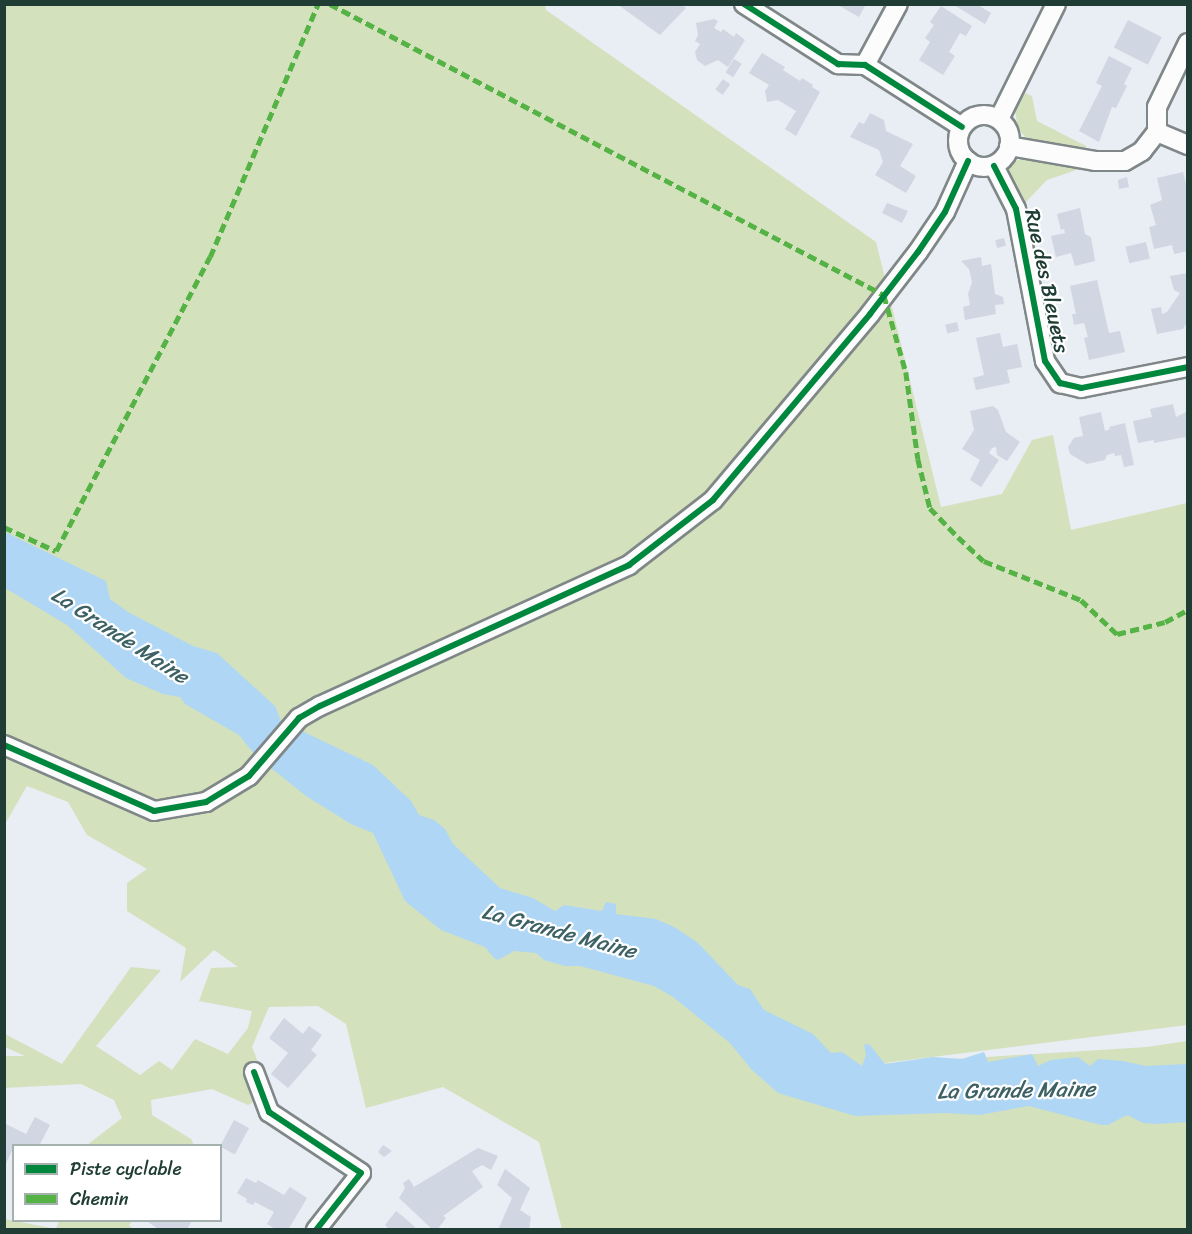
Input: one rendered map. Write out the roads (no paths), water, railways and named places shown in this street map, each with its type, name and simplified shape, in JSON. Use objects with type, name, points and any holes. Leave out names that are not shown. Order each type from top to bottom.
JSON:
[{"type":"street","points":[[744,4],[838,64],[865,65],[962,127]]},
{"type":"street","points":[[865,65],[898,4]]},
{"type":"street","points":[[999,120],[1056,4]]},
{"type":"street","points":[[1010,146],[1095,161],[1125,161],[1142,151],[1157,132],[1157,107],[1188,43]]},
{"type":"street","points":[[986,115],[999,120],[1006,127],[1010,146],[1006,156],[994,166],[978,166],[968,161],[960,151],[958,139],[962,127],[973,118],[986,115]]},
{"type":"street","points":[[1157,132],[1188,145]]},
{"type":"street","points":[[4,745],[154,811],[206,802],[249,776],[299,718],[629,565],[713,500],[870,314],[918,252],[945,212],[968,161]]},
{"type":"street","name":"Rue des Bleuets","points":[[994,166],[1016,209],[1045,361],[1060,382],[1082,388],[1188,367]]},
{"type":"street","points":[[254,1071],[269,1112],[360,1173],[316,1230]]},
{"type":"water","name":"La Grande Maine","points":[[5,532],[106,581],[110,599],[128,612],[193,646],[217,653],[275,706],[281,721],[373,765],[411,801],[419,815],[434,820],[445,829],[453,844],[500,888],[533,898],[555,911],[564,905],[602,911],[606,902],[616,904],[616,914],[656,919],[674,927],[697,942],[738,985],[750,989],[764,1010],[813,1034],[831,1053],[842,1052],[862,1066],[866,1055],[864,1044],[870,1045],[885,1064],[933,1057],[962,1059],[984,1052],[988,1062],[1032,1054],[1038,1066],[1051,1060],[1078,1057],[1090,1066],[1098,1059],[1145,1066],[1187,1064],[1187,1122],[1143,1123],[1127,1115],[1108,1125],[1101,1125],[1029,1106],[979,1115],[945,1113],[855,1116],[778,1093],[751,1069],[730,1043],[673,997],[654,986],[580,966],[565,966],[544,960],[536,953],[514,951],[498,960],[485,947],[441,930],[405,901],[373,833],[351,824],[306,796],[256,756],[239,735],[185,704],[180,697],[163,694],[126,678],[67,625],[5,588]]}]
